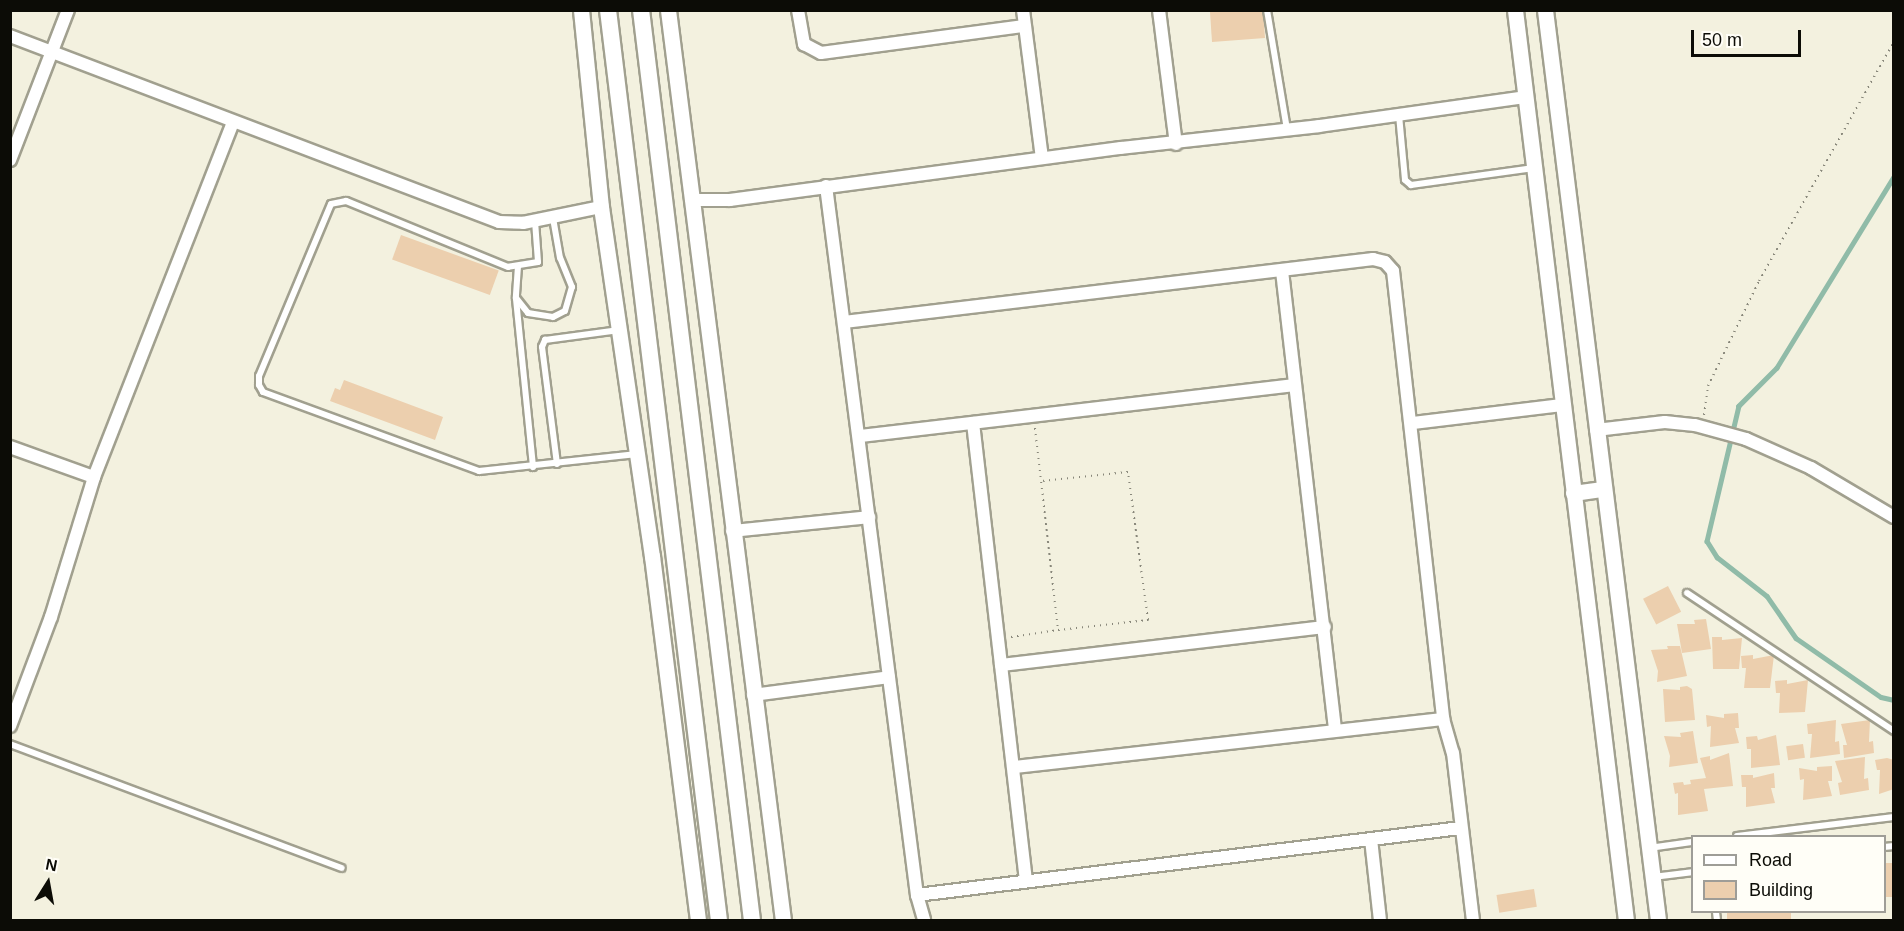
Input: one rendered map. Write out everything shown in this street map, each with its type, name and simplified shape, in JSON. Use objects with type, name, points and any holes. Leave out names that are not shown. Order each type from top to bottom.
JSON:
[{"type":"main road","points":[[608,10],[719,921]]},
{"type":"main road","points":[[641,10],[752,921]]},
{"type":"street","points":[[10,160],[68,10]]},
{"type":"street","points":[[581,10],[601,207],[638,454],[698,921]]},
{"type":"street","points":[[668,10],[694,200],[732,531],[783,921]]},
{"type":"street","points":[[798,10],[804,44],[821,53],[1024,26]]},
{"type":"street","points":[[1023,10],[1042,158]]},
{"type":"street","points":[[1159,10],[1176,144]]},
{"type":"street","points":[[1515,10],[1626,921]]},
{"type":"street","points":[[1545,10],[1658,921]]},
{"type":"street","points":[[10,36],[499,222],[535,221],[601,207]]},
{"type":"street","points":[[694,200],[730,200],[1042,158],[1287,130],[1526,97]]},
{"type":"street","points":[[10,726],[51,617],[94,477],[233,122]]},
{"type":"street","points":[[826,186],[860,436],[916,895],[924,921]]},
{"type":"street","points":[[844,322],[1373,259],[1385,262],[1394,271],[1413,423],[1443,719],[1453,753],[1460,828],[1473,921]]},
{"type":"street","points":[[1281,271],[1293,385],[1325,627],[1335,728]]},
{"type":"street","points":[[860,436],[1293,385]]},
{"type":"street","points":[[1413,423],[1562,405]]},
{"type":"street","points":[[1596,430],[1665,422],[1703,427],[1726,433],[1746,439],[1811,468],[1893,517]]},
{"type":"street","points":[[973,423],[1026,880]]},
{"type":"street","points":[[10,447],[94,477]]},
{"type":"street","points":[[1573,493],[1603,489]]},
{"type":"street","points":[[732,531],[869,517]]},
{"type":"street","points":[[1001,665],[1325,627]]},
{"type":"street","points":[[753,695],[889,677]]},
{"type":"street","points":[[1014,767],[1335,728],[1443,719]]},
{"type":"street","points":[[916,895],[1460,828]]},
{"type":"street","points":[[1371,839],[1380,921]]},
{"type":"lane","points":[[1267,10],[1287,130]]},
{"type":"lane","points":[[1399,115],[1405,180],[1410,185],[1535,168]]},
{"type":"lane","points":[[535,221],[538,262],[508,267],[338,201],[331,204],[259,376],[259,385],[263,392],[465,468],[492,472],[638,454]]},
{"type":"lane","points":[[516,298],[528,313],[535,315],[553,316],[565,311],[572,287],[560,258],[553,218]]},
{"type":"lane","points":[[518,266],[516,298],[533,467]]},
{"type":"lane","points":[[557,464],[542,347],[545,340],[619,330]]},
{"type":"lane","points":[[1688,593],[1893,731]]},
{"type":"lane","points":[[10,744],[342,868]]},
{"type":"lane","points":[[1753,835],[1893,817]]},
{"type":"lane","points":[[1648,848],[1691,842]]},
{"type":"lane","points":[[1653,877],[1691,873]]},
{"type":"path","points":[[1703,427],[1710,380],[1759,281],[1893,41]]},
{"type":"path","points":[[1033,417],[1058,630]]},
{"type":"path","points":[[998,639],[1148,620],[1128,472],[1041,481]]},
{"type":"building","points":[[1263,10],[1265,38],[1212,42],[1210,12]]},
{"type":"building","points":[[401,235],[499,271],[490,295],[392,259]]},
{"type":"building","points":[[344,380],[443,417],[435,440],[330,401],[335,388],[340,390]]},
{"type":"building","points":[[1668,586],[1681,612],[1656,625],[1643,599]]},
{"type":"building","points":[[1706,619],[1711,649],[1682,653],[1677,624],[1695,624],[1694,620]]},
{"type":"building","points":[[1712,637],[1722,637],[1722,640],[1742,638],[1739,669],[1713,669]]},
{"type":"building","points":[[1667,646],[1680,646],[1687,676],[1657,682],[1658,671],[1651,650],[1668,649]]},
{"type":"building","points":[[1753,655],[1753,659],[1774,655],[1770,688],[1744,688],[1746,668],[1742,668],[1741,656]]},
{"type":"building","points":[[1787,680],[1787,684],[1808,680],[1805,712],[1779,713],[1780,693],[1776,693],[1775,681]]},
{"type":"building","points":[[1687,686],[1692,689],[1695,720],[1665,722],[1663,689],[1680,690],[1680,687]]},
{"type":"building","points":[[1738,713],[1739,728],[1735,728],[1739,743],[1710,747],[1711,726],[1707,727],[1706,715],[1724,718],[1724,714]]},
{"type":"building","points":[[1836,720],[1835,742],[1839,741],[1840,754],[1810,758],[1812,734],[1808,734],[1807,724]]},
{"type":"building","points":[[1870,720],[1869,742],[1873,741],[1874,753],[1844,758],[1843,745],[1847,745],[1841,724]]},
{"type":"building","points":[[1693,731],[1698,763],[1669,767],[1670,756],[1664,736],[1681,737],[1680,733]]},
{"type":"building","points":[[1776,735],[1780,765],[1751,768],[1751,749],[1747,749],[1746,737],[1757,736],[1758,740]]},
{"type":"building","points":[[1803,744],[1805,758],[1788,760],[1786,746]]},
{"type":"building","points":[[1729,753],[1733,786],[1704,789],[1708,811],[1678,815],[1678,793],[1675,794],[1673,783],[1691,784],[1690,780],[1706,778],[1700,758],[1710,756],[1710,760]]},
{"type":"building","points":[[1865,757],[1864,779],[1868,778],[1869,790],[1840,795],[1838,783],[1842,782],[1835,761]]},
{"type":"building","points":[[1887,758],[1894,760],[1894,789],[1879,794],[1880,770],[1877,770],[1875,760]]},
{"type":"building","points":[[1832,766],[1832,781],[1828,781],[1832,796],[1803,800],[1804,779],[1800,780],[1799,768],[1817,771],[1817,767]]},
{"type":"building","points":[[1774,773],[1775,788],[1771,788],[1775,803],[1746,807],[1746,787],[1742,787],[1741,775],[1753,775],[1753,778]]},
{"type":"building","points":[[1886,863],[1894,863],[1894,897],[1886,897]]},
{"type":"building","points":[[1534,889],[1537,907],[1499,913],[1496,895]]},
{"type":"building","points":[[1727,913],[1791,913],[1791,920],[1727,920]]},
{"type":"waterway","points":[[1894,177],[1777,368],[1739,406],[1707,541],[1717,557],[1767,596],[1796,638],[1881,697],[1894,700]]}]
